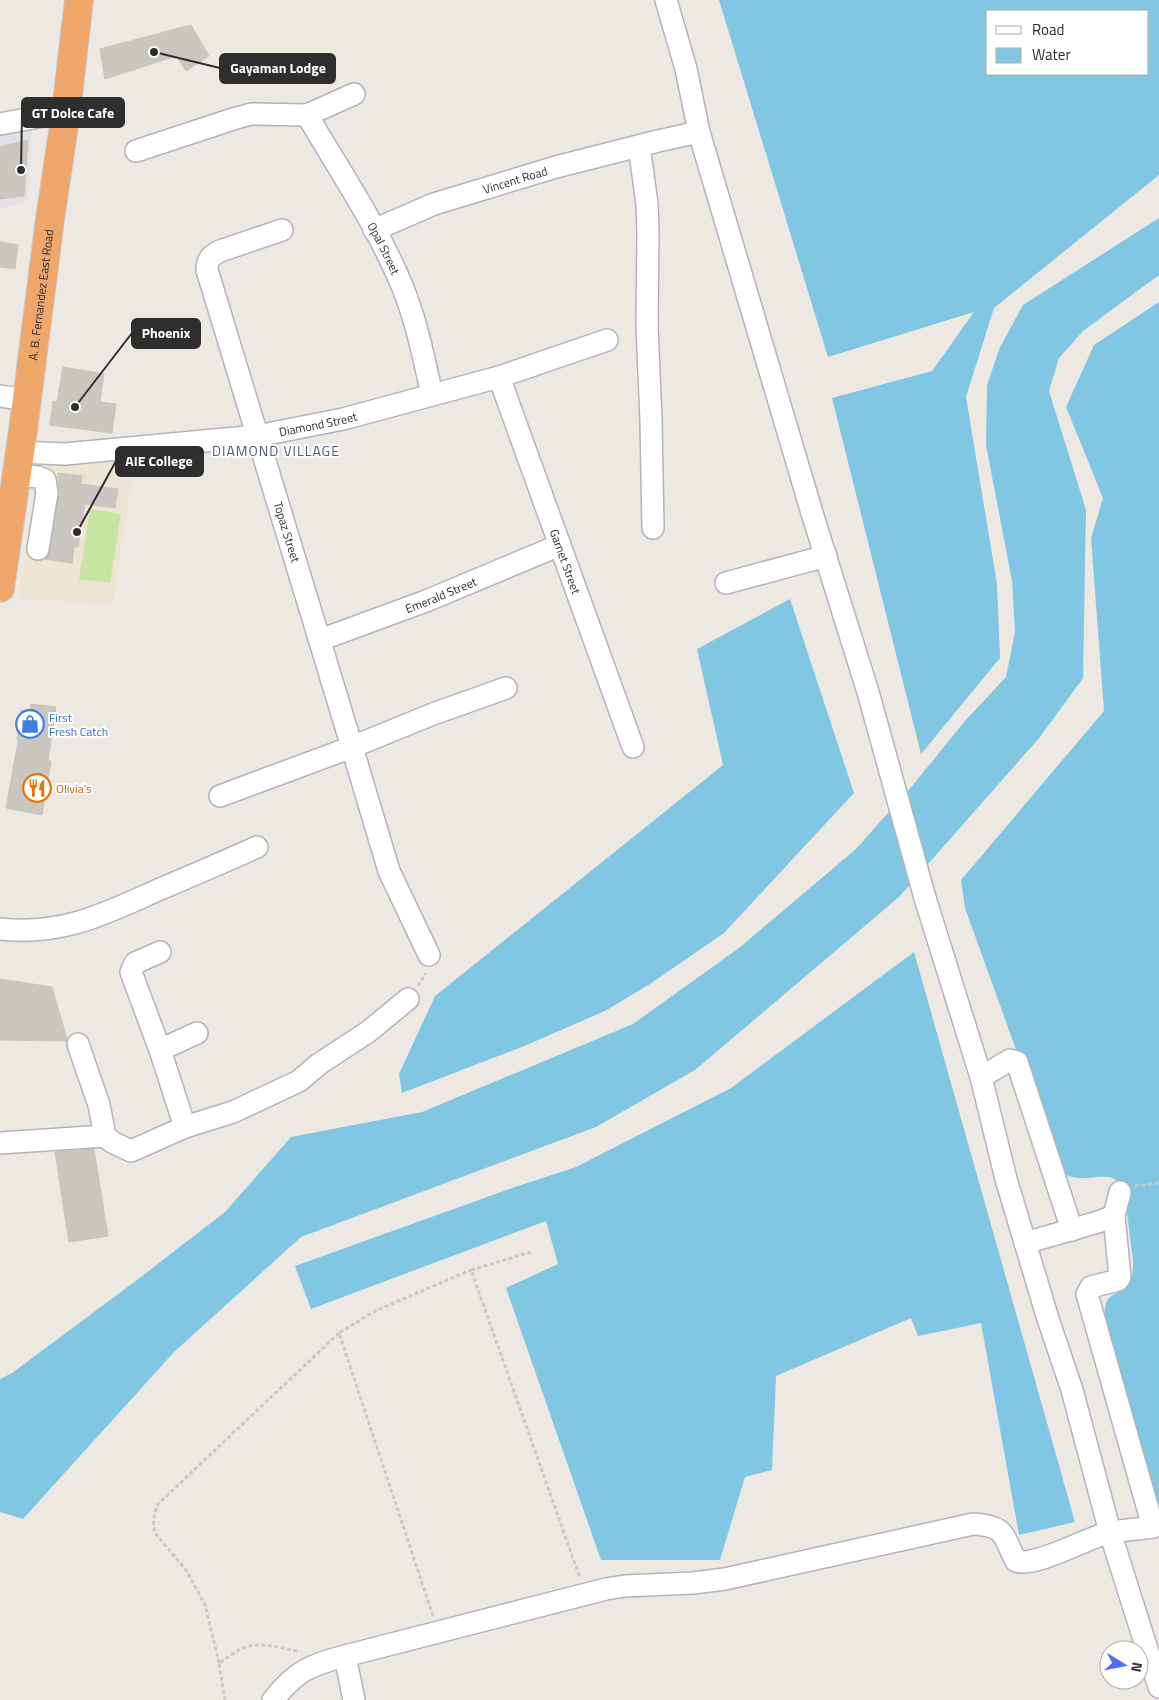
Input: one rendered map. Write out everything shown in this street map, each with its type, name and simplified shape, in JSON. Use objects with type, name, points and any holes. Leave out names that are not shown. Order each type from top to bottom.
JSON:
[{"type":"highway","name":"A. B. Fernandez East Road","points":[[0,588],[18,463],[13,398],[51,211],[80,0]]},
{"type":"street","points":[[666,0],[686,68],[699,132],[891,772],[925,898],[981,1078],[1006,1179],[1072,1390],[1105,1534],[1159,1687]]},
{"type":"street","points":[[136,151],[251,114],[307,115],[354,94]]},
{"type":"street","points":[[0,124],[66,112]]},
{"type":"street","name":"Opal Street","points":[[307,115],[374,230],[403,287],[414,319],[432,395]]},
{"type":"street","name":"Vincent Road","points":[[374,230],[434,204],[556,167],[699,132]]},
{"type":"street","points":[[649,143],[648,326],[653,528]]},
{"type":"street","name":"Topaz Street","points":[[282,230],[212,255],[207,262],[209,280],[390,872],[429,956]]},
{"type":"street","name":"Diamond Street","points":[[18,463],[65,454],[257,436],[343,419],[499,377],[607,340]]},
{"type":"street","name":"Garnet Street","points":[[499,377],[633,747]]},
{"type":"street","points":[[18,463],[45,480],[47,493],[38,549]]},
{"type":"street","name":"Emerald Street","points":[[320,640],[426,601],[560,545]]},
{"type":"street","points":[[726,583],[826,556]]},
{"type":"street","points":[[220,796],[506,688]]},
{"type":"street","points":[[0,929],[32,930],[60,928],[93,919],[257,847]]},
{"type":"street","points":[[160,952],[135,963],[131,972],[160,1050],[185,1127]]},
{"type":"street","points":[[78,1044],[99,1105],[106,1136],[112,1142],[131,1151],[185,1127],[233,1112],[299,1081],[319,1064],[368,1032],[408,999]]},
{"type":"street","points":[[160,1050],[197,1033]]},
{"type":"street","points":[[981,1078],[1010,1060],[1017,1062],[1072,1230]]},
{"type":"street","points":[[0,1143],[106,1136]]},
{"type":"street","points":[[273,1700],[297,1674],[308,1667],[323,1662],[625,1586],[693,1584],[725,1579],[973,1524],[992,1526],[1004,1533],[1012,1553],[1018,1562],[1023,1563],[1042,1558],[1105,1534],[1153,1527],[1087,1294],[1091,1287],[1118,1280],[1120,1277],[1114,1216],[1126,1190]]},
{"type":"street","points":[[1025,1243],[1114,1216]]},
{"type":"street","points":[[345,1656],[354,1700]]},
{"type":"path","points":[[1126,1190],[1159,1183]]},
{"type":"path","points":[[225,1700],[219,1662],[205,1605],[186,1570],[156,1533],[153,1526],[154,1513],[158,1504],[339,1333],[375,1311],[471,1270],[531,1252]]},
{"type":"path","points":[[471,1270],[586,1595]]},
{"type":"path","points":[[339,1333],[438,1633]]},
{"type":"path","points":[[219,1662],[240,1649],[251,1645],[274,1646],[302,1653],[323,1662]]},
{"type":"shaded area","points":[[33,107],[27,201],[0,210],[0,113]]},
{"type":"shaded area","points":[[134,463],[113,604],[19,599],[39,465]]},
{"type":"green space","points":[[90,509],[121,514],[110,583],[79,579]]},
{"type":"water","points":[[719,0],[1159,0],[1159,175],[994,308],[966,397],[997,584],[1000,658],[921,754],[832,398],[932,371],[974,312],[828,357]]},
{"type":"water","points":[[1159,218],[1159,275],[1083,331],[1059,358],[1049,391],[1086,510],[1083,678],[1040,737],[899,897],[695,1070],[596,1127],[301,1237],[174,1352],[23,1519],[0,1512],[0,1379],[12,1373],[225,1212],[291,1137],[422,1112],[633,1024],[739,948],[856,849],[912,786],[965,721],[1006,677],[1015,632],[1012,581],[986,445],[987,385],[1000,347],[1023,305]]},
{"type":"water","points":[[1159,302],[1159,1536],[1105,1318],[1105,1308],[1109,1298],[1126,1287],[1132,1274],[1133,1261],[1124,1188],[1118,1181],[1110,1178],[1076,1178],[1067,1175],[1059,1169],[965,908],[961,880],[1104,711],[1091,538],[1103,498],[1066,407],[1094,345]]},
{"type":"water","points":[[790,599],[854,793],[724,933],[650,984],[605,1011],[522,1047],[402,1093],[399,1074],[435,996],[723,765],[697,649]]},
{"type":"water","points":[[914,952],[1075,1522],[1019,1535],[981,1323],[918,1336],[911,1318],[776,1376],[772,1470],[745,1477],[720,1560],[601,1560],[506,1288],[558,1264],[546,1221],[311,1309],[295,1266],[576,1167],[731,1088]]},
{"type":"building","points":[[191,25],[209,56],[186,71],[176,56],[105,79],[100,49]]},
{"type":"building","points":[[28,140],[24,196],[0,199],[0,147]]},
{"type":"building","points":[[0,242],[18,245],[15,269],[0,267]]},
{"type":"building","points":[[63,367],[104,374],[100,402],[116,404],[112,433],[50,425],[53,401],[57,402]]},
{"type":"building","points":[[58,473],[82,476],[81,484],[118,489],[115,508],[85,504],[78,547],[74,547],[72,563],[45,559],[50,551],[59,495]]},
{"type":"building","points":[[31,704],[56,707],[48,761],[51,761],[42,815],[6,808],[18,741],[21,710],[30,711]]},
{"type":"building","points":[[0,979],[52,987],[66,1041],[0,1040]]},
{"type":"building","points":[[94,1149],[108,1236],[69,1242],[55,1152]]},
{"type":"place","name":"Gayaman Lodge","points":[[154,52]]},
{"type":"place","name":"GT Dolce Cafe","points":[[21,170]]},
{"type":"place","name":"Phoenix","points":[[75,407]]},
{"type":"place","name":"AIE College","points":[[77,532]]},
{"type":"place","name":"First Fresh Catch","points":[[30,724]]},
{"type":"place","name":"Olivia's","points":[[37,788]]},
{"type":"district","name":"DIAMOND VILLAGE","points":[[276,450]]}]
